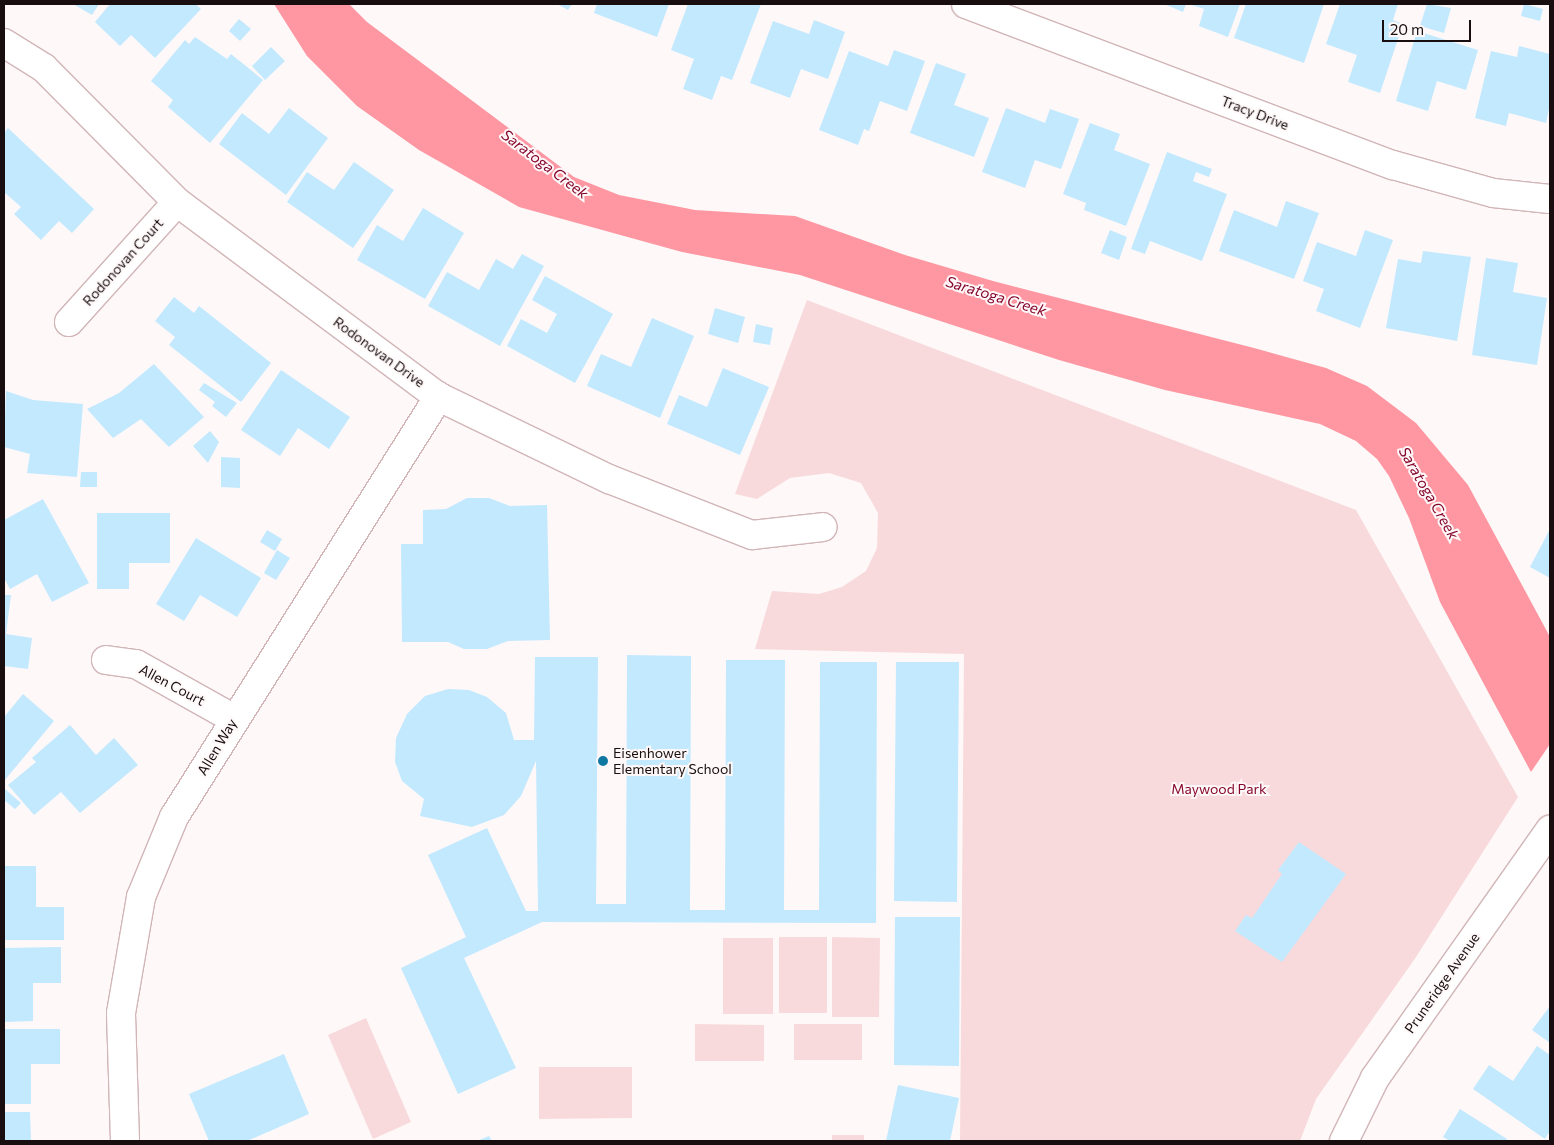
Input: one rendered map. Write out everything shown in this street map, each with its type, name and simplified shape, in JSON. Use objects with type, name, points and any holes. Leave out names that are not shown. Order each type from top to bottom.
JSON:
[{"type":"street","name":"Tracy Drive","points":[[966,4],[1392,165],[1493,194],[1550,199]]},
{"type":"street","name":"Rodonovan Drive","points":[[4,43],[44,68],[177,202],[439,397],[609,479],[752,536],[823,527]]},
{"type":"street","name":"Rodonovan Court","points":[[69,322],[177,202]]},
{"type":"street","name":"Allen Way","points":[[125,1141],[121,1013],[141,897],[174,817],[234,719],[439,397]]},
{"type":"street","name":"Allen Court","points":[[106,660],[136,664],[234,719]]},
{"type":"street","name":"Pruneridge Avenue","points":[[1344,1141],[1375,1078],[1550,830]]},
{"type":"green space","name":"Maywood Park","points":[[807,300],[1356,510],[1518,797],[1414,960],[1316,1099],[1300,1141],[960,1141],[964,654],[755,649],[772,591],[819,594],[842,587],[866,571],[877,548],[878,513],[861,483],[829,473],[790,478],[757,499],[735,494]]},
{"type":"green space","points":[[779,937],[827,937],[827,1013],[779,1013]]},
{"type":"green space","points":[[832,937],[880,938],[879,1017],[832,1017]]},
{"type":"green space","points":[[723,938],[773,938],[773,1014],[723,1014]]},
{"type":"green space","points":[[366,1018],[411,1122],[373,1139],[328,1035]]},
{"type":"green space","points":[[695,1024],[764,1025],[764,1061],[695,1061]]},
{"type":"green space","points":[[794,1024],[862,1024],[862,1060],[794,1060]]},
{"type":"green space","points":[[539,1067],[632,1067],[632,1118],[539,1119]]},
{"type":"green space","points":[[832,1135],[864,1135],[864,1141],[832,1141]]},
{"type":"water","name":"Saratoga Creek","points":[[274,4],[349,4],[367,22],[574,177],[619,195],[695,210],[795,216],[905,255],[993,281],[1326,368],[1367,386],[1416,423],[1468,485],[1550,637],[1550,744],[1531,772],[1440,602],[1409,518],[1389,476],[1377,459],[1356,441],[1320,424],[1165,390],[1059,360],[800,275],[682,252],[519,207],[419,150],[357,106],[307,56]]},
{"type":"building","points":[[73,4],[99,4],[92,15]]},
{"type":"building","points":[[110,4],[196,4],[201,9],[155,58],[131,35],[120,46],[95,22]]},
{"type":"building","points":[[557,4],[572,4],[568,10]]},
{"type":"building","points":[[597,4],[669,4],[657,37],[594,13]]},
{"type":"building","points":[[688,4],[761,4],[732,80],[721,76],[712,100],[683,89],[694,59],[671,50]]},
{"type":"building","points":[[1164,4],[1186,4],[1183,12]]},
{"type":"building","points":[[1189,4],[1240,4],[1228,37],[1199,26],[1204,9]]},
{"type":"building","points":[[1246,4],[1324,4],[1304,63],[1234,38]]},
{"type":"building","points":[[1340,4],[1398,4],[1393,20],[1403,24],[1380,93],[1348,82],[1357,55],[1326,44]]},
{"type":"building","points":[[1427,4],[1451,8],[1444,33],[1420,26]]},
{"type":"building","points":[[1524,4],[1543,9],[1540,21],[1521,16]]},
{"type":"building","points":[[239,19],[251,29],[240,41],[229,31]]},
{"type":"building","points":[[814,20],[845,32],[828,79],[801,69],[790,98],[750,83],[773,21],[809,34]]},
{"type":"building","points":[[1417,31],[1478,50],[1466,90],[1437,81],[1428,111],[1396,101]]},
{"type":"building","points":[[195,37],[227,59],[231,54],[263,80],[210,143],[168,107],[173,100],[151,81],[185,40],[189,44]]},
{"type":"building","points":[[1519,46],[1550,54],[1550,104],[1546,123],[1509,113],[1506,126],[1475,118],[1491,51],[1517,57]]},
{"type":"building","points":[[271,47],[285,61],[265,80],[252,66]]},
{"type":"building","points":[[894,50],[925,61],[907,111],[880,101],[869,131],[864,129],[858,145],[819,130],[849,51],[888,66]]},
{"type":"building","points":[[936,63],[966,74],[954,105],[989,118],[974,157],[910,133]]},
{"type":"building","points":[[289,108],[328,138],[286,195],[219,144],[242,113],[269,134]]},
{"type":"building","points":[[1006,108],[1045,123],[1050,109],[1079,119],[1061,169],[1035,160],[1025,188],[982,172]]},
{"type":"building","points":[[1090,123],[1120,134],[1114,150],[1150,164],[1126,226],[1084,210],[1086,203],[1063,194]]},
{"type":"building","points":[[8,128],[94,209],[72,233],[59,221],[41,240],[14,214],[21,207],[4,192],[4,133]]},
{"type":"building","points":[[1167,152],[1212,169],[1209,177],[1196,172],[1193,181],[1227,194],[1202,261],[1150,241],[1145,254],[1131,249]]},
{"type":"building","points":[[354,162],[394,190],[353,248],[287,202],[307,172],[334,190]]},
{"type":"building","points":[[1286,201],[1319,213],[1294,279],[1219,251],[1234,210],[1277,227]]},
{"type":"building","points":[[423,208],[464,233],[425,299],[357,260],[377,225],[403,241]]},
{"type":"building","points":[[1110,230],[1127,237],[1119,260],[1101,253]]},
{"type":"building","points":[[1365,230],[1393,240],[1360,328],[1316,311],[1324,289],[1303,281],[1317,242],[1356,256]]},
{"type":"building","points":[[1423,251],[1471,257],[1457,341],[1386,328],[1398,259],[1421,263]]},
{"type":"building","points":[[522,254],[544,266],[500,346],[428,306],[447,272],[479,290],[496,259],[513,269]]},
{"type":"building","points":[[1486,258],[1518,263],[1513,292],[1547,298],[1537,365],[1472,355]]},
{"type":"building","points":[[545,276],[613,314],[575,383],[507,346],[521,319],[547,333],[557,314],[532,300]]},
{"type":"building","points":[[174,297],[194,313],[199,306],[271,363],[241,402],[169,345],[175,337],[155,321]]},
{"type":"building","points":[[715,308],[745,317],[738,343],[708,334]]},
{"type":"building","points":[[652,318],[694,336],[660,418],[587,386],[601,354],[631,367]]},
{"type":"building","points":[[756,324],[773,328],[770,345],[753,342]]},
{"type":"building","points":[[154,364],[204,417],[169,447],[141,419],[113,438],[87,409],[119,393]]},
{"type":"building","points":[[723,368],[769,387],[740,455],[667,424],[679,395],[707,407]]},
{"type":"building","points":[[281,370],[350,417],[329,449],[298,428],[280,456],[241,430]]},
{"type":"building","points":[[204,383],[237,403],[226,417],[212,406],[215,402],[199,390]]},
{"type":"building","points":[[6,391],[33,400],[83,404],[77,477],[27,473],[30,454],[4,447]]},
{"type":"building","points":[[210,431],[219,442],[208,463],[193,446]]},
{"type":"building","points":[[221,457],[240,458],[240,488],[221,487]]},
{"type":"building","points":[[81,472],[97,472],[97,487],[80,487]]},
{"type":"building","points":[[467,498],[489,498],[510,506],[547,505],[550,640],[508,641],[487,649],[464,649],[448,642],[402,642],[401,544],[423,544],[423,510],[446,509]]},
{"type":"building","points":[[43,499],[89,583],[52,602],[37,574],[10,589],[4,578],[4,520]]},
{"type":"building","points":[[97,513],[170,513],[170,563],[129,563],[129,589],[97,589]]},
{"type":"building","points":[[1550,529],[1550,578],[1530,567]]},
{"type":"building","points":[[267,530],[282,539],[275,551],[260,542]]},
{"type":"building","points":[[196,538],[261,578],[237,617],[200,595],[184,621],[156,604]]},
{"type":"building","points":[[277,550],[290,558],[276,580],[264,573]]},
{"type":"building","points":[[4,591],[5,595],[11,595],[6,634],[32,638],[28,669],[4,666]]},
{"type":"building","points":[[627,655],[691,656],[690,910],[725,910],[726,660],[785,660],[784,910],[819,910],[820,662],[877,662],[876,923],[542,922],[464,958],[516,1068],[458,1094],[401,968],[466,937],[428,855],[487,828],[526,911],[538,911],[536,761],[521,796],[504,815],[472,827],[420,816],[424,799],[402,781],[395,762],[396,738],[407,714],[425,696],[448,689],[469,690],[487,697],[506,713],[514,740],[534,740],[535,657],[598,657],[596,904],[626,904]]},
{"type":"building","points":[[896,662],[959,662],[957,902],[894,901]]},
{"type":"building","points":[[23,694],[54,721],[4,781],[4,717]]},
{"type":"building","points":[[70,725],[96,755],[114,738],[138,765],[80,813],[61,792],[34,815],[8,785],[36,762],[32,758]]},
{"type":"building","points":[[5,789],[21,803],[15,809],[4,800]]},
{"type":"building","points":[[1299,842],[1346,874],[1282,962],[1235,931],[1246,915],[1252,918],[1282,874],[1278,870]]},
{"type":"building","points":[[4,866],[36,866],[36,907],[64,907],[64,940],[4,940]]},
{"type":"building","points":[[895,917],[960,917],[959,1066],[894,1065]]},
{"type":"building","points":[[61,947],[61,983],[33,983],[33,1021],[4,1022],[4,948]]},
{"type":"building","points":[[1550,1006],[1550,1043],[1532,1030]]},
{"type":"building","points":[[4,1029],[60,1029],[60,1064],[31,1064],[31,1104],[4,1104]]},
{"type":"building","points":[[1537,1046],[1550,1055],[1550,1131],[1545,1139],[1473,1089],[1489,1065],[1513,1081]]},
{"type":"building","points":[[284,1054],[309,1114],[247,1141],[209,1141],[189,1094]]},
{"type":"building","points":[[898,1085],[959,1098],[950,1141],[886,1141]]},
{"type":"building","points":[[1460,1109],[1507,1139],[1506,1141],[1450,1141],[1443,1137]]},
{"type":"building","points":[[4,1112],[30,1112],[31,1141],[4,1141]]},
{"type":"building","points":[[489,1136],[492,1141],[477,1141]]},
{"type":"place","name":"Eisenhower Elementary School","points":[[603,761]]}]
